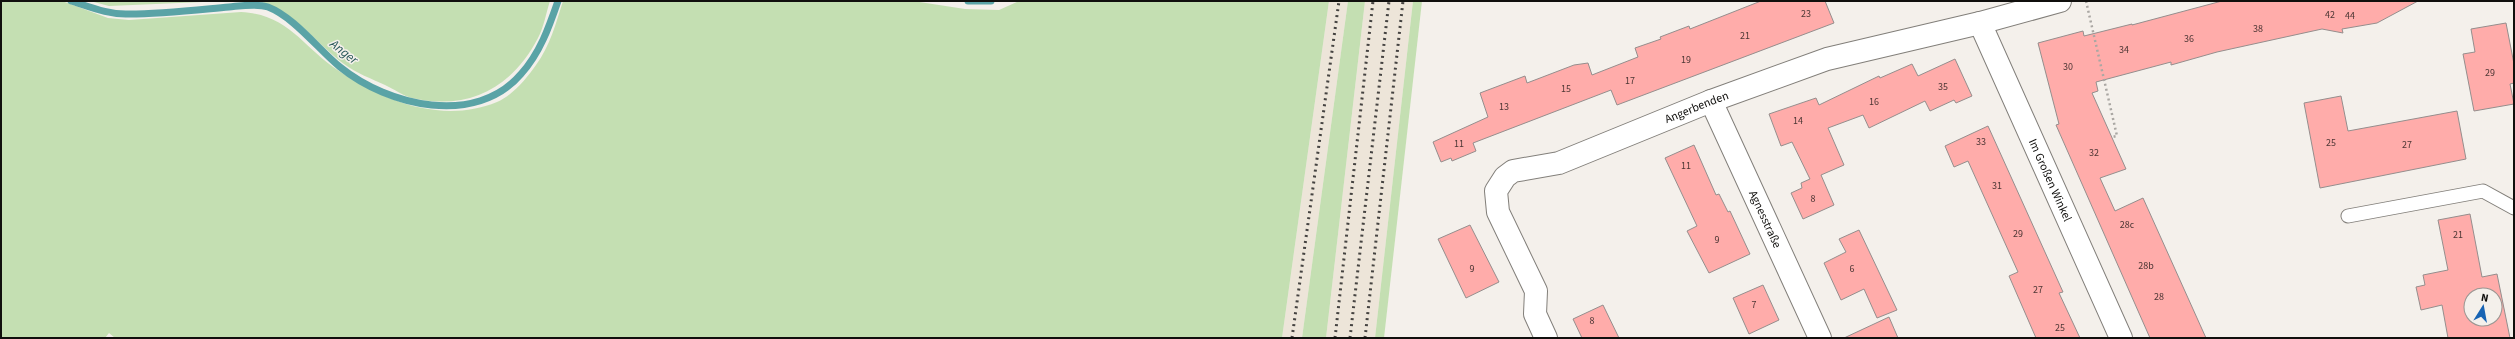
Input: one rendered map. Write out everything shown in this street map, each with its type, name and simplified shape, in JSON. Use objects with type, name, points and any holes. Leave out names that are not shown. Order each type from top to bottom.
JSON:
[{"type":"street","name":"Angerbenden","points":[[1546,338],[1535,314],[1536,291],[1498,212],[1496,191],[1499,184],[1513,171],[1559,163],[1711,101],[1827,59],[1980,23],[2060,1]]},
{"type":"street","name":"Im Großen Winkel","points":[[1980,23],[2121,338]]},
{"type":"street","name":"Agnesstraße","points":[[1711,101],[1820,338]]},
{"type":"lane","points":[[2348,216],[2483,192],[2514,208]]},
{"type":"path","points":[[2086,1],[2117,136],[2112,137]]},
{"type":"shaded area","points":[[1329,1],[1348,1],[1302,338],[1282,338]]},
{"type":"shaded area","points":[[1365,1],[1413,1],[1375,338],[1326,338]]},
{"type":"green space","points":[[1,1],[62,1],[108,18],[129,20],[241,12],[258,14],[272,19],[284,26],[326,62],[357,82],[376,92],[415,106],[435,110],[456,111],[477,108],[497,102],[508,96],[524,81],[545,50],[563,1],[913,1],[965,9],[999,10],[1019,1],[1329,1],[1282,338],[115,338],[109,333],[105,338],[1,338]]},
{"type":"green space","points":[[90,1],[226,1],[109,6]]},
{"type":"green space","points":[[257,1],[550,1],[538,38],[515,70],[501,82],[486,92],[470,98],[452,101],[432,101],[409,97],[364,76],[333,56],[304,28],[282,11]]},
{"type":"green space","points":[[1348,1],[1365,1],[1326,338],[1302,338]]},
{"type":"green space","points":[[1413,1],[1422,1],[1384,338],[1375,338]]},
{"type":"building","points":[[1761,1],[1825,1],[1834,23],[1617,105],[1611,90],[1473,143],[1476,151],[1452,161],[1451,158],[1441,162],[1433,142],[1488,117],[1480,93],[1525,76],[1527,83],[1574,65],[1588,63],[1592,75],[1638,57],[1635,48],[1661,39],[1660,37],[1689,26],[1690,29]]},
{"type":"building","points":[[2222,1],[2418,1],[2377,23],[2342,29],[2343,33],[2322,29],[2217,52],[2171,65],[2171,62],[2096,82],[2098,91],[2092,93],[2126,169],[2100,178],[2115,211],[2143,198],[2206,338],[2150,338],[2056,125],[2059,124],[2038,43],[2083,31],[2084,36]]},
{"type":"building","points":[[2506,23],[2514,64],[2514,83],[2510,84],[2514,104],[2474,111],[2463,54],[2475,52],[2471,29]]},
{"type":"building","points":[[1955,59],[1972,96],[1956,103],[1954,100],[1930,111],[1925,101],[1869,128],[1863,115],[1828,128],[1844,165],[1821,175],[1834,205],[1803,219],[1791,193],[1802,188],[1801,183],[1810,179],[1792,142],[1781,146],[1769,114],[1816,98],[1819,105],[1879,76],[1880,78],[1912,64],[1918,76]]},
{"type":"building","points":[[2341,96],[2348,131],[2457,111],[2466,159],[2320,188],[2304,103]]},
{"type":"building","points":[[1988,126],[2063,292],[2059,293],[2080,338],[2036,338],[2009,276],[2018,272],[1968,161],[1954,167],[1945,146]]},
{"type":"building","points":[[1694,145],[1716,195],[1719,194],[1728,212],[1730,211],[1750,254],[1709,273],[1687,231],[1697,226],[1665,158]]},
{"type":"building","points":[[2470,214],[2482,277],[2497,274],[2500,287],[2463,287],[2463,327],[2503,327],[2503,304],[2510,338],[2448,338],[2442,305],[2421,310],[2416,287],[2425,285],[2423,275],[2448,270],[2438,220]]},
{"type":"building","points":[[1470,225],[1499,282],[1466,298],[1438,239]]},
{"type":"building","points":[[1859,230],[1897,310],[1877,318],[1864,289],[1841,300],[1824,263],[1846,252],[1839,239]]},
{"type":"building","points":[[1763,285],[1779,320],[1749,334],[1733,298]]},
{"type":"building","points":[[1603,305],[1619,338],[1582,338],[1573,319]]},
{"type":"building","points":[[1889,317],[1898,338],[1844,338]]},
{"type":"waterway","name":"Anger","points":[[71,1],[100,10],[122,14],[166,13],[248,5],[268,7],[278,12],[297,26],[340,67],[360,81],[382,92],[406,100],[432,105],[457,105],[480,101],[502,91],[521,74],[539,49],[558,1]]},
{"type":"waterway","name":"Anger","points":[[968,1],[991,1]]},
{"type":"railway","points":[[1292,338],[1339,1]]},
{"type":"railway","points":[[1335,338],[1373,1]]},
{"type":"railway","points":[[1350,338],[1389,1]]},
{"type":"railway","points":[[1365,338],[1403,1]]}]
